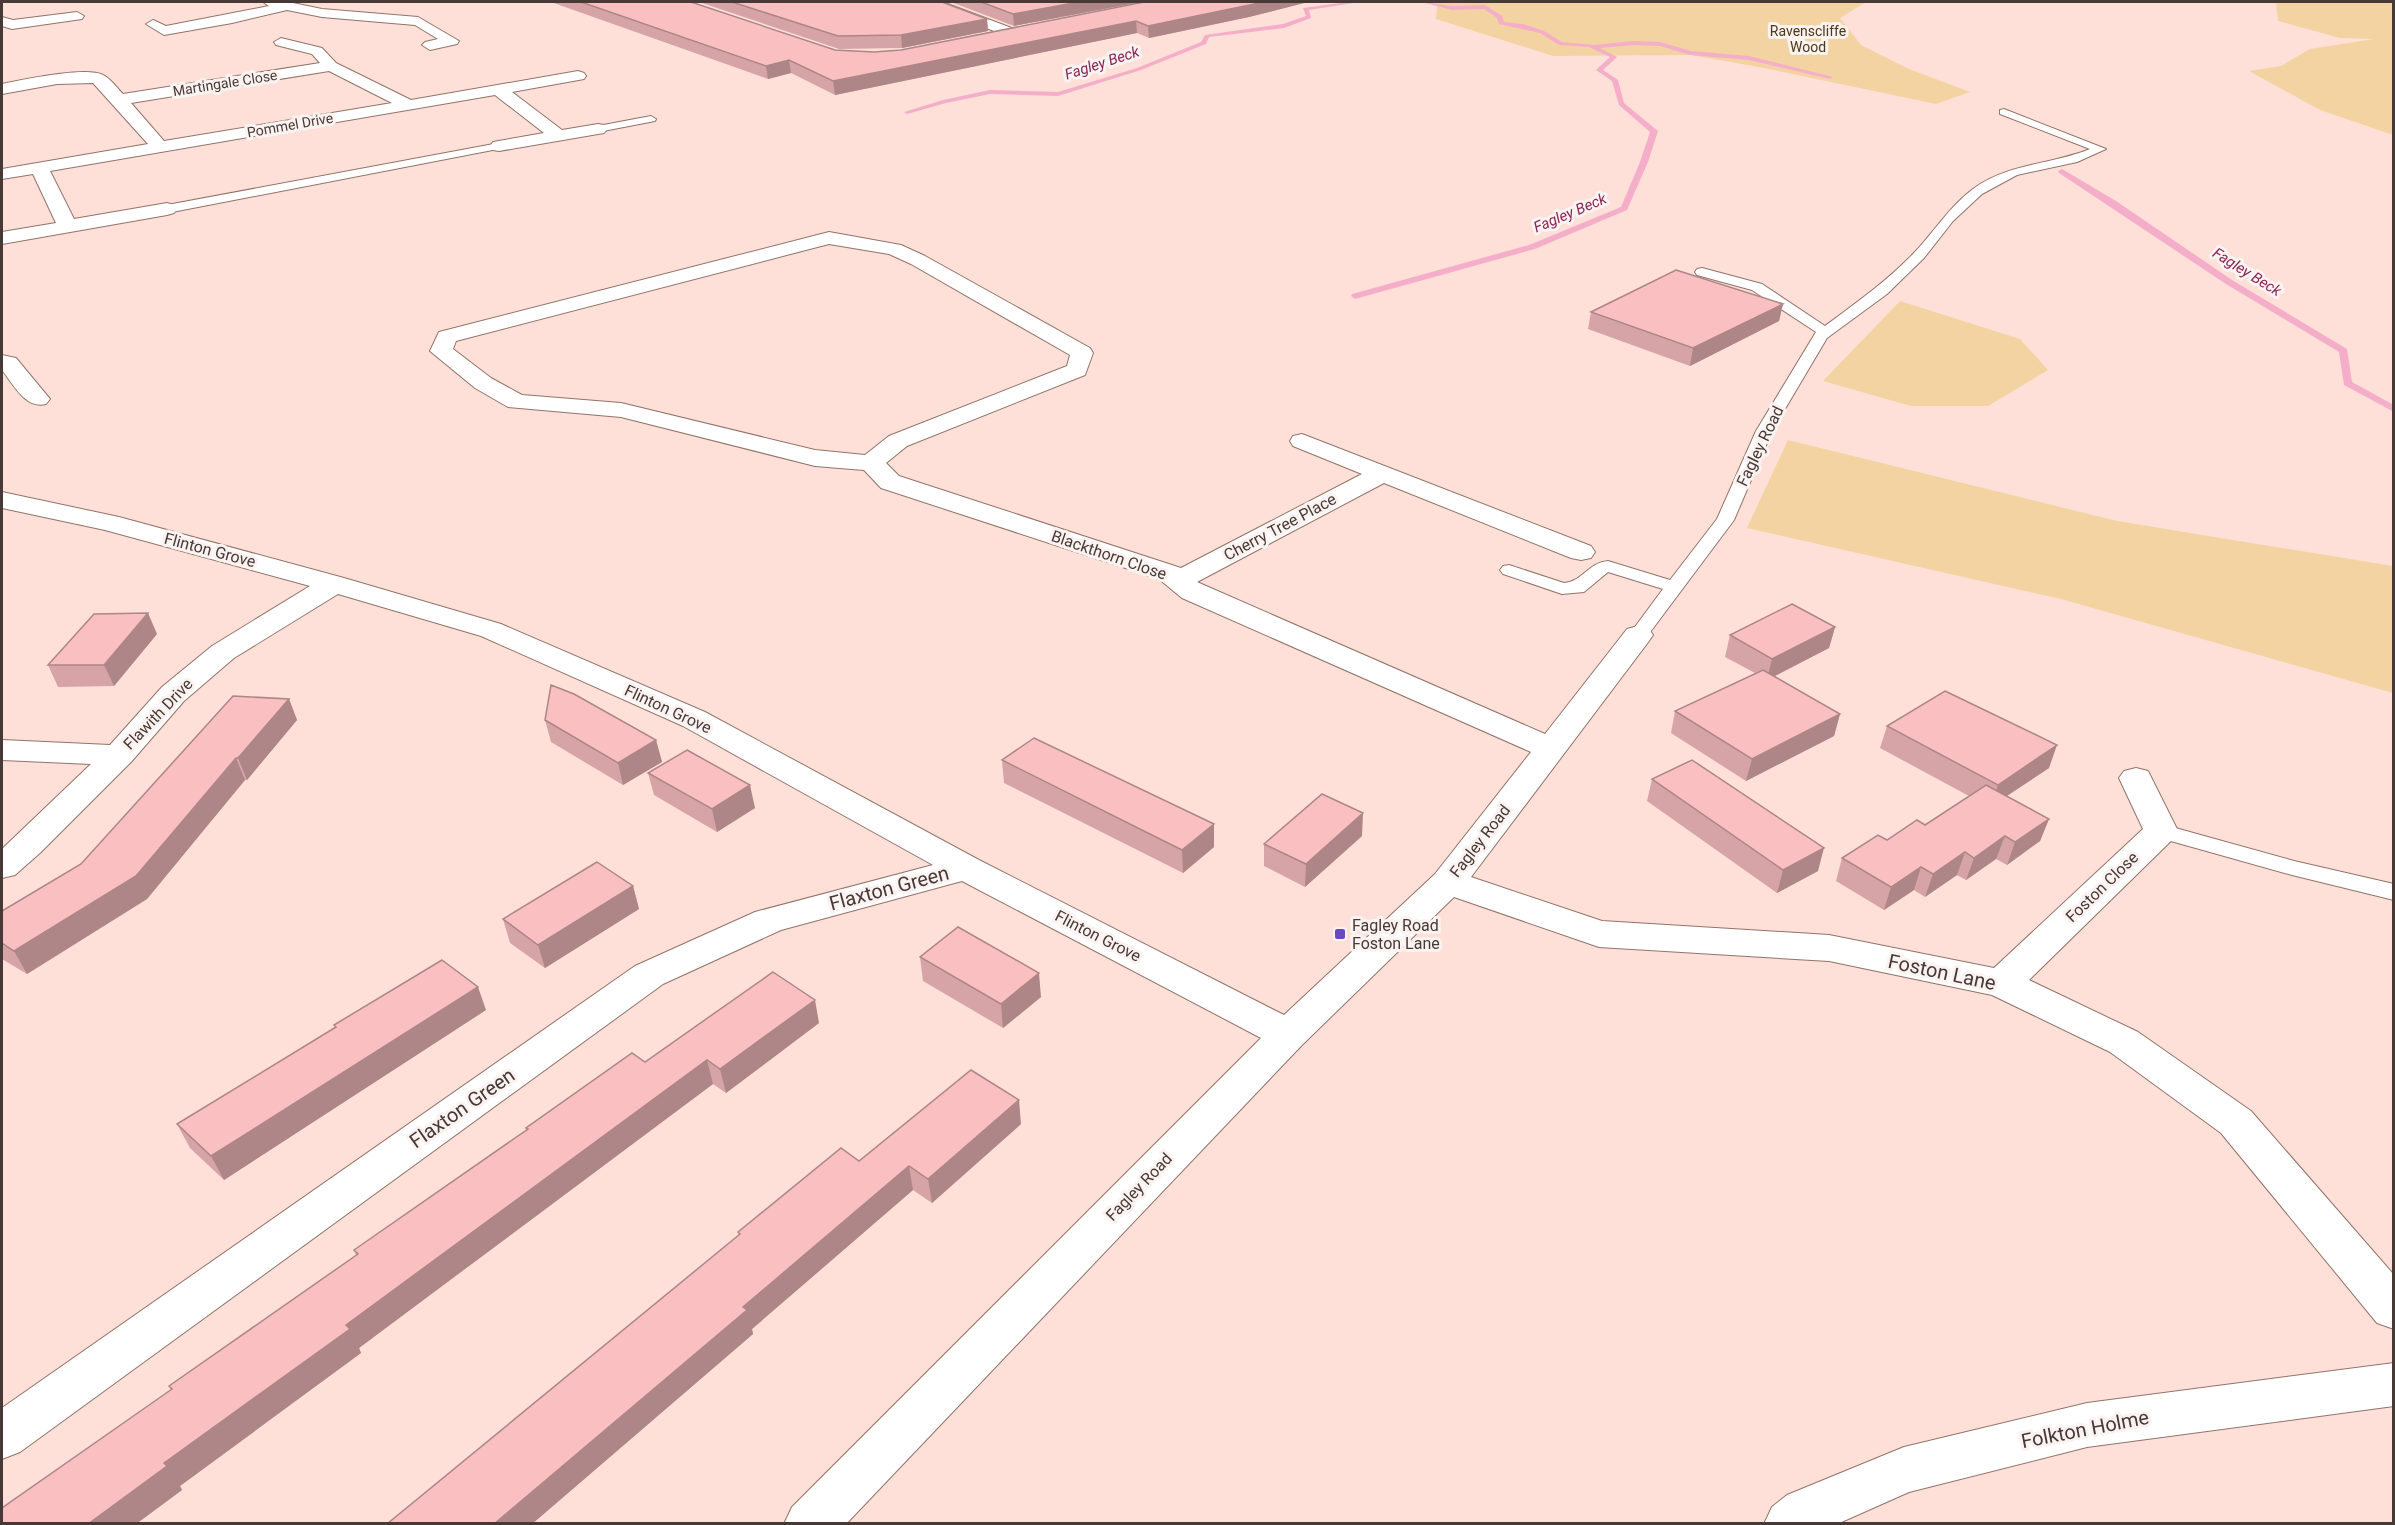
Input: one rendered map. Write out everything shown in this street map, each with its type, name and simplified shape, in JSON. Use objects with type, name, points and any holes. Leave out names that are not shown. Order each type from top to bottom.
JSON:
[{"type":"street","points":[[270,2],[322,13],[418,21],[452,41],[430,45]]},
{"type":"street","points":[[941,5],[1018,32],[979,39]]},
{"type":"street","points":[[153,24],[164,31],[232,19],[285,6]]},
{"type":"street","points":[[5,24],[77,16]]},
{"type":"street","points":[[281,42],[317,51],[331,66],[408,105]]},
{"type":"street","name":"Martingale Close","points":[[119,100],[331,66]]},
{"type":"street","name":"Pommel Drive","points":[[2,174],[578,76]]},
{"type":"street","points":[[2,89],[57,79],[97,78],[160,147]]},
{"type":"street","points":[[499,90],[559,136]]},
{"type":"street","points":[[499,146],[598,129]]},
{"type":"street","points":[[39,168],[68,227]]},
{"type":"street","points":[[2,238],[167,209]]},
{"type":"street","points":[[829,238],[894,249],[918,260],[1082,353],[1077,370],[898,441],[872,463],[815,458],[621,411],[516,402],[483,383],[441,351],[447,337],[829,238]]},
{"type":"street","points":[[2,362],[8,363],[38,399]]},
{"type":"street","points":[[1302,441],[1581,552]]},
{"type":"street","name":"Blackthorn Close","points":[[872,463],[890,482],[1168,573],[1192,592],[1551,749]]},
{"type":"street","name":"Cherry Tree Place","points":[[1178,581],[1381,474]]},
{"type":"street","name":"Flinton Grove","points":[[2,500],[109,523],[334,584],[490,630],[694,719],[966,868],[1288,1035]]},
{"type":"street","name":"Flawith Drive","points":[[2,867],[29,844],[119,755],[173,694],[223,652],[334,584]]},
{"type":"street","name":"Fagley Road","points":[[810,1524],[1288,1035],[1448,882],[1638,635]]},
{"type":"street","points":[[2,750],[119,755]]},
{"type":"street","points":[[2136,778],[2161,831]]},
{"type":"street","name":"Foston Close","points":[[2002,983],[2161,831]]},
{"type":"street","name":"Flaxton Green","points":[[2,1436],[648,975],[768,921],[966,868]]},
{"type":"street","name":"Foston Lane","points":[[1448,882],[1599,934],[1829,948],[2002,983],[2124,1042],[2236,1122],[2394,1309]]},
{"type":"street","name":"Folkton Holme","points":[[1790,1524],[1805,1512],[1904,1470],[2086,1425],[2394,1384]]},
{"type":"lane","name":"Fagley Road","points":[[1638,635],[1725,520],[1764,431],[1800,369],[1826,332],[1882,291],[1919,255],[1949,218],[1978,191],[2013,172],[2073,160],[2100,149],[2004,112]]},
{"type":"lane","points":[[598,129],[651,119]]},
{"type":"lane","points":[[167,209],[499,146]]},
{"type":"lane","points":[[1702,272],[1757,287],[1826,332]]},
{"type":"lane","points":[[1509,570],[1562,589],[1578,588],[1604,566],[1608,566],[1674,587]]},
{"type":"lane","points":[[2161,831],[2292,868],[2394,892]]},
{"type":"green space","name":"Ravenscliffe Wood","points":[[1427,2],[1866,2],[1840,18],[1861,45],[1909,69],[1970,92],[1936,104],[1691,55],[1553,56],[1436,19],[1437,6]]},
{"type":"green space","points":[[2276,2],[2393,2],[2393,135],[2320,110],[2249,71],[2281,66],[2310,49],[2374,39],[2340,38],[2278,21]]},
{"type":"green space","points":[[1900,301],[2020,339],[2048,370],[1988,406],[1911,406],[1823,381]]},
{"type":"green space","points":[[1788,440],[2117,521],[2393,566],[2393,693],[2061,599],[1747,528]]},
{"type":"building","points":[[581,2],[691,2],[835,50],[874,52],[901,50],[1144,2],[1264,2],[1148,26],[1136,21],[833,81],[789,60],[766,66]]},
{"type":"building","points":[[732,2],[942,2],[987,19],[901,35],[838,36]]},
{"type":"building","points":[[981,2],[1079,2],[1013,14]]},
{"type":"building","points":[[1676,270],[1783,304],[1693,348],[1591,312]]},
{"type":"building","points":[[1792,604],[1835,627],[1772,659],[1730,635]]},
{"type":"building","points":[[148,613],[104,665],[48,665],[94,614]]},
{"type":"building","points":[[1763,670],[1840,714],[1752,759],[1675,711]]},
{"type":"building","points":[[551,685],[574,694],[656,740],[618,763],[545,720]]},
{"type":"building","points":[[1945,691],[2057,745],[1998,785],[1887,726]]},
{"type":"building","points":[[233,696],[289,699],[136,876],[14,951],[2,943],[2,911],[81,864]]},
{"type":"building","points":[[1034,738],[1214,824],[1182,850],[1002,760]]},
{"type":"building","points":[[687,750],[750,785],[712,809],[648,773]]},
{"type":"building","points":[[1692,760],[1824,848],[1783,870],[1652,779]]},
{"type":"building","points":[[1986,785],[2049,819],[2015,842],[2005,836],[1974,858],[1965,852],[1933,874],[1921,867],[1891,887],[1842,858],[1878,835],[1887,840],[1917,820],[1925,825]]},
{"type":"building","points":[[1322,794],[1363,813],[1306,864],[1264,844]]},
{"type":"building","points":[[597,862],[633,886],[538,945],[503,919]]},
{"type":"building","points":[[958,927],[1039,973],[1001,1004],[920,957]]},
{"type":"building","points":[[442,960],[478,987],[211,1156],[177,1124],[336,1027],[334,1025]]},
{"type":"building","points":[[773,972],[815,1000],[720,1069],[707,1060],[346,1325],[350,1329],[164,1463],[167,1466],[88,1524],[2,1524],[2,1508],[172,1389],[169,1386],[358,1254],[354,1250],[528,1129],[526,1128],[632,1053],[645,1062]]},
{"type":"building","points":[[971,1070],[1019,1100],[928,1179],[909,1166],[743,1307],[747,1310],[494,1524],[387,1524],[740,1234],[738,1232],[841,1148],[859,1161]]},
{"type":"waterway","name":"Fagley Beck","points":[[907,112],[990,92],[1058,94],[1139,69],[1204,43],[1207,36],[1284,26],[1309,17],[1305,9],[1357,2]]},
{"type":"waterway","name":"Fagley Beck","points":[[1355,296],[1532,247],[1624,208],[1644,162],[1654,131],[1621,104],[1615,80],[1599,70],[1614,57],[1590,45],[1561,44],[1542,32],[1501,23],[1500,17],[1485,7],[1452,8],[1425,2]]},
{"type":"waterway","name":"Fagley Beck","points":[[1596,46],[1634,43],[1660,44],[1690,53],[1749,58],[1830,77]]},
{"type":"waterway","name":"Fagley Beck","points":[[2062,171],[2229,282],[2344,351],[2347,383],[2394,409]]},
{"type":"place","name":"Fagley Road Foston Lane","points":[[1340,934]]}]
